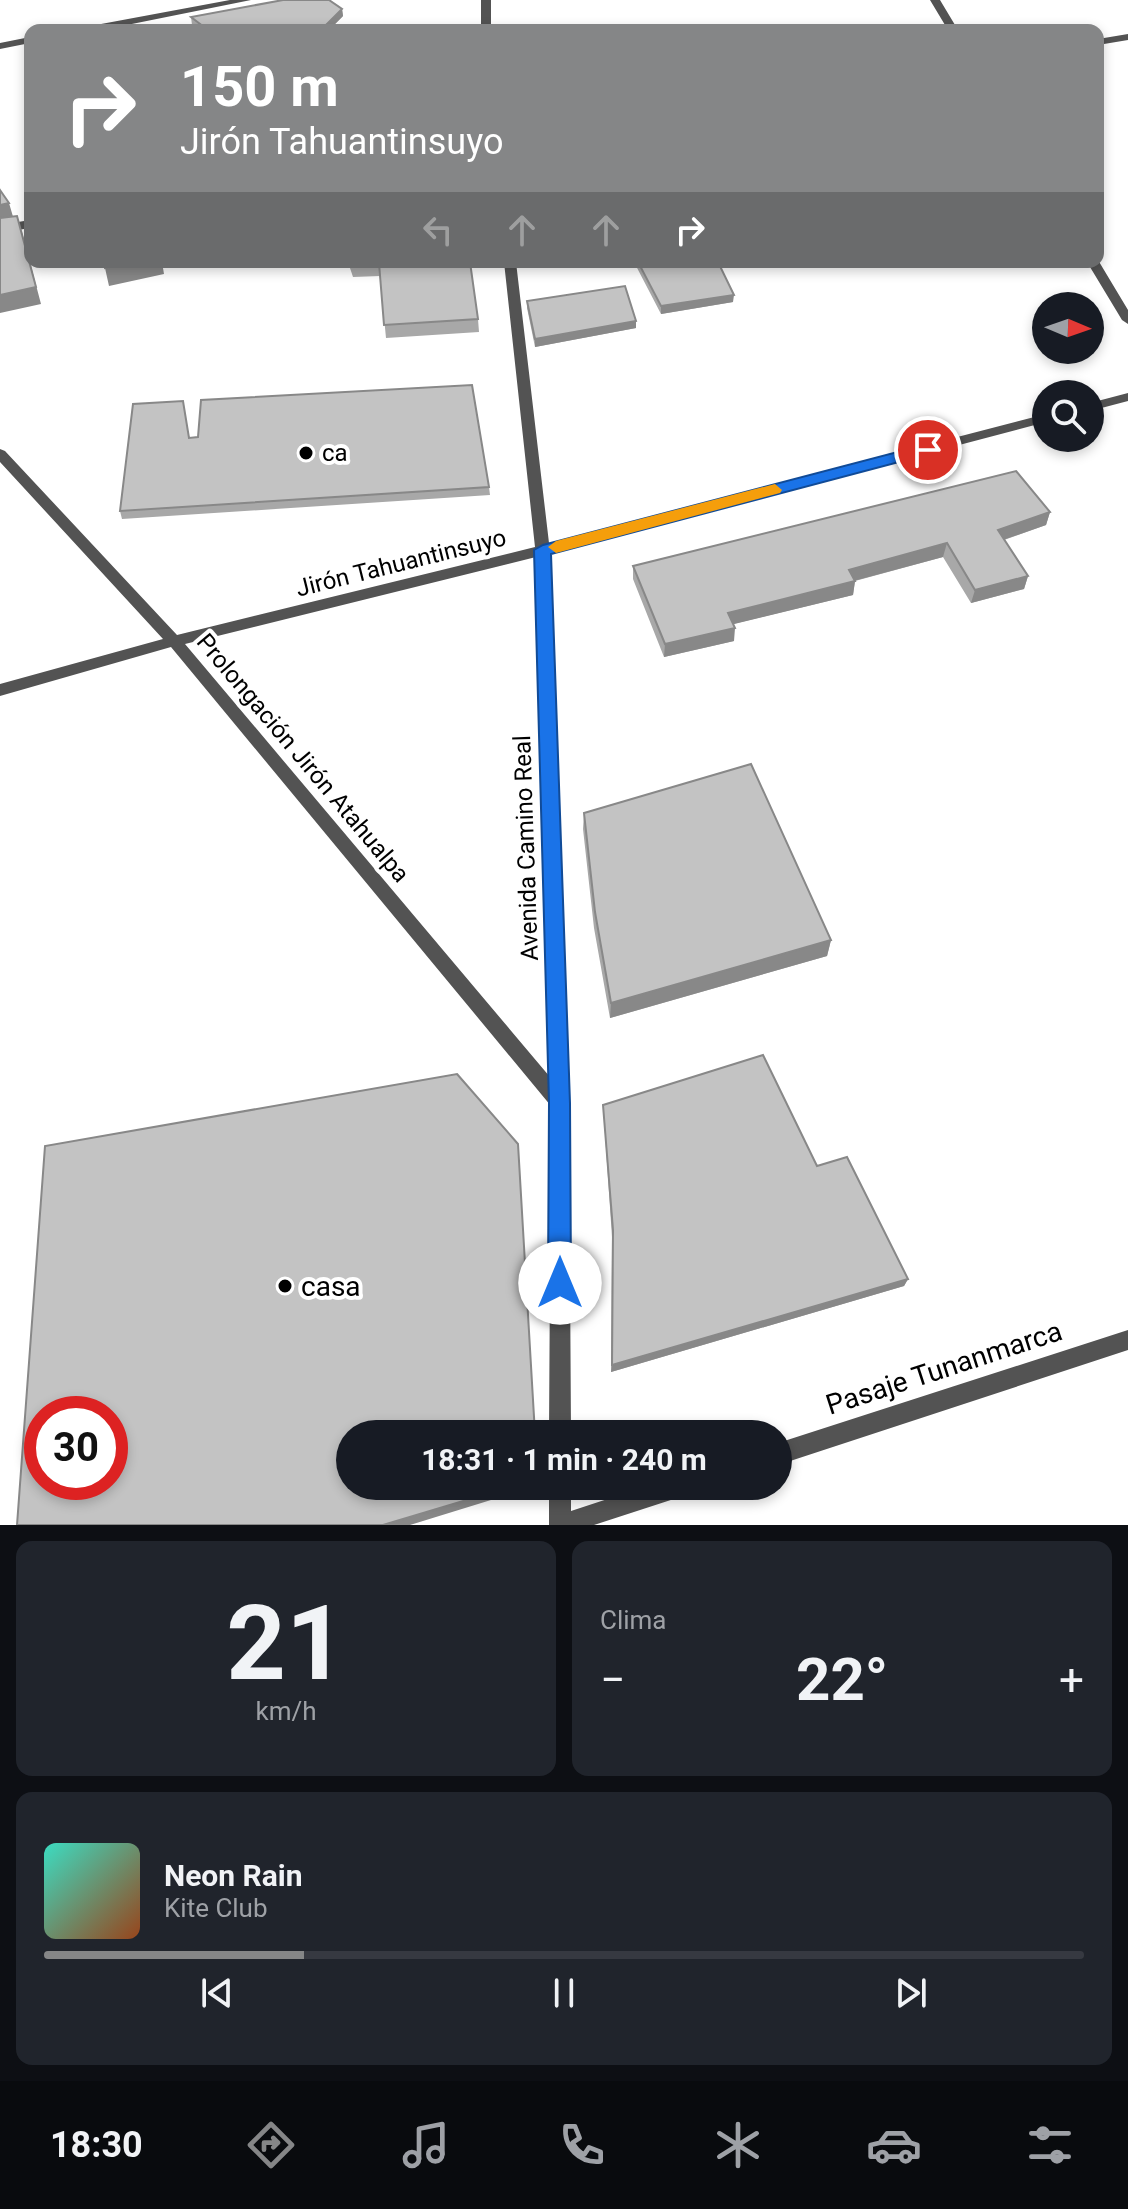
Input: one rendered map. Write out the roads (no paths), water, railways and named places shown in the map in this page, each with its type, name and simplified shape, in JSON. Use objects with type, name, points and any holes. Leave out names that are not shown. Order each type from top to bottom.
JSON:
[{"type":"street","points":[[117,24],[246,0]]},
{"type":"street","points":[[486,0],[486,24]]},
{"type":"street","points":[[935,0],[949,24]]},
{"type":"street","points":[[1104,41],[1128,37]]},
{"type":"street","points":[[0,46],[24,41]]},
{"type":"street","points":[[0,229],[24,225]]},
{"type":"street","name":"Avenida Camino Real","points":[[511,268],[543,550],[560,1103],[560,1420]]},
{"type":"street","points":[[1097,268],[1128,320]]},
{"type":"street","points":[[1104,403],[1128,397]]},
{"type":"street","name":"Jirón Tahuantinsuyo","points":[[0,690],[174,641],[543,550],[1032,422]]},
{"type":"street","name":"Prolongación Jirón Atahualpa","points":[[0,454],[174,641],[560,1103]]},
{"type":"street","name":"Pasaje Tunanmarca","points":[[792,1449],[1128,1340]]},
{"type":"street","points":[[560,1500],[560,1525],[637,1500]]},
{"type":"place","name":"ca","points":[[306,453]]},
{"type":"place","name":"casa","points":[[285,1286]]}]
